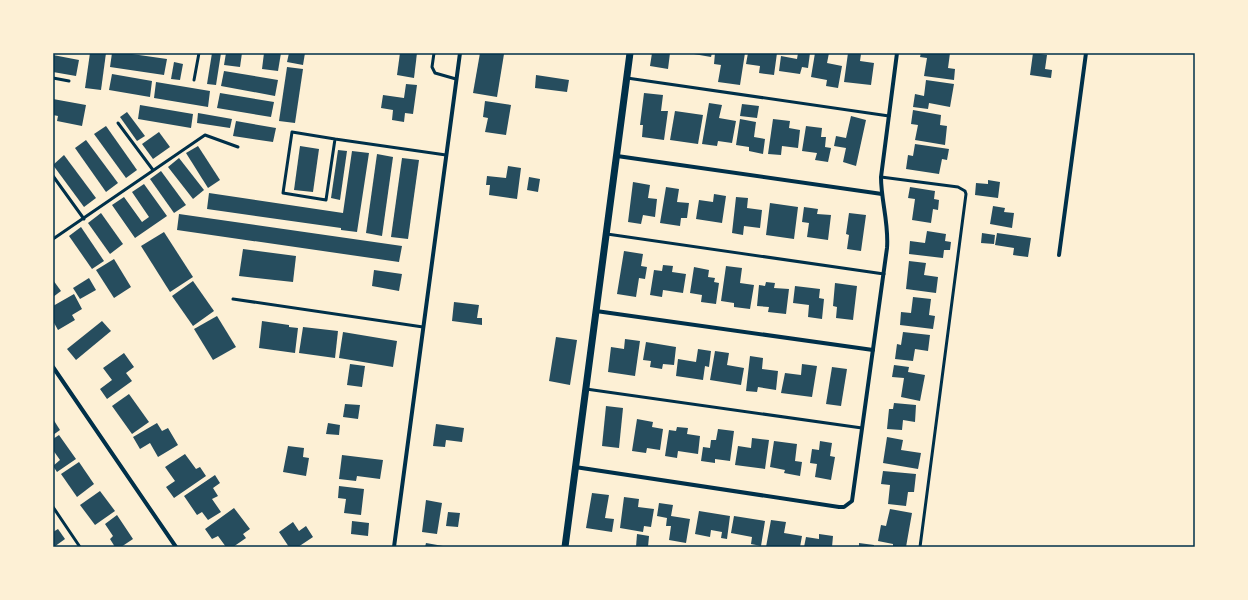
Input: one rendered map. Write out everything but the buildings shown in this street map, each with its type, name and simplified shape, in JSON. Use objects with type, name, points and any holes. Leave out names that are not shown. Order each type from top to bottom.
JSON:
[{"type":"street","points":[[394,547],[460,53]]},
{"type":"street","points":[[567,547],[630,53]]},
{"type":"street","points":[[576,467],[839,507],[849,504],[853,496],[884,274],[888,227],[882,194],[881,177],[898,53]]},
{"type":"street","points":[[1059,255],[1086,53]]},
{"type":"street","points":[[617,156],[882,194]]},
{"type":"street","points":[[596,311],[873,350]]},
{"type":"street","points":[[53,367],[176,547]]},
{"type":"lane","points":[[194,80],[199,53]]},
{"type":"lane","points":[[434,53],[432,67],[436,73],[456,79]]},
{"type":"lane","points":[[53,78],[69,81]]},
{"type":"lane","points":[[627,78],[889,116]]},
{"type":"lane","points":[[118,123],[153,170]]},
{"type":"lane","points":[[335,139],[326,200],[283,193],[292,132],[446,155]]},
{"type":"lane","points":[[53,239],[205,135],[238,148]]},
{"type":"lane","points":[[53,176],[84,219]]},
{"type":"lane","points":[[881,177],[958,187],[966,194],[920,547]]},
{"type":"lane","points":[[607,234],[884,274]]},
{"type":"lane","points":[[233,299],[423,327]]},
{"type":"lane","points":[[586,389],[862,428]]},
{"type":"lane","points":[[53,507],[80,547]]}]
